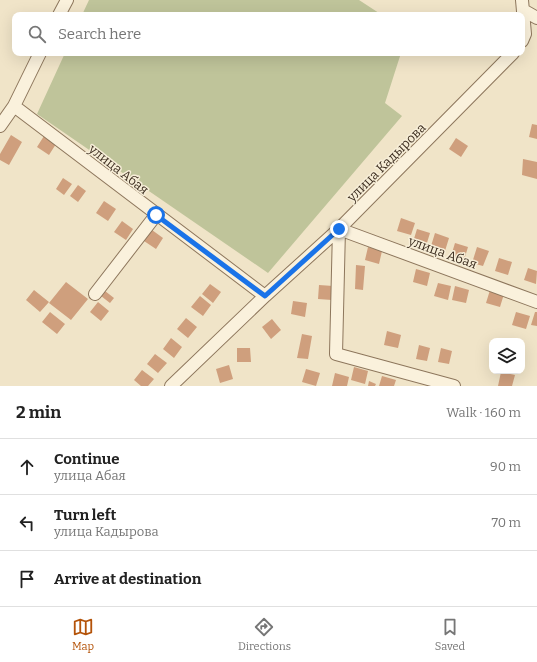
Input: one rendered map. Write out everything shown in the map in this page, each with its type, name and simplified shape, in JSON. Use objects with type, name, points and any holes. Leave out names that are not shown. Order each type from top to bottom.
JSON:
[{"type":"street","points":[[61,12],[67,0]]},
{"type":"street","points":[[522,5],[537,18]]},
{"type":"street","points":[[0,126],[14,106],[39,56]]},
{"type":"street","name":"улица Кадырова","points":[[171,386],[265,296],[339,229],[510,56]]},
{"type":"street","name":"улица Абая","points":[[14,106],[156,215],[265,296]]},
{"type":"street","points":[[95,294],[156,215]]},
{"type":"street","points":[[339,229],[336,354],[454,386]]},
{"type":"street","name":"улица Абая","points":[[339,229],[537,302]]},
{"type":"green space","points":[[89,0],[359,0],[377,12],[83,12]]},
{"type":"green space","points":[[64,56],[400,56],[385,103],[402,116],[268,273],[37,114]]},
{"type":"building","points":[[532,124],[537,125],[537,139],[529,137]]},
{"type":"building","points":[[11,135],[22,142],[9,165],[0,160],[0,154]]},
{"type":"building","points":[[44,136],[56,144],[49,155],[37,147]]},
{"type":"building","points":[[456,138],[468,146],[461,157],[449,149]]},
{"type":"building","points":[[523,159],[537,162],[537,179],[522,175]]},
{"type":"building","points":[[63,178],[72,184],[64,195],[56,189]]},
{"type":"building","points":[[78,185],[86,191],[78,202],[70,196]]},
{"type":"building","points":[[104,201],[116,209],[108,221],[96,213]]},
{"type":"building","points":[[401,218],[415,223],[411,235],[397,231]]},
{"type":"building","points":[[122,221],[133,229],[126,240],[114,232]]},
{"type":"building","points":[[417,229],[430,233],[426,246],[413,242]]},
{"type":"building","points":[[152,230],[163,238],[156,249],[144,241]]},
{"type":"building","points":[[435,233],[449,238],[445,251],[431,246]]},
{"type":"building","points":[[455,243],[468,247],[464,260],[451,256]]},
{"type":"building","points":[[368,247],[382,251],[379,264],[365,260]]},
{"type":"building","points":[[477,247],[489,251],[483,266],[472,263]]},
{"type":"building","points":[[499,258],[512,262],[508,275],[495,271]]},
{"type":"building","points":[[356,265],[365,266],[363,290],[355,289]]},
{"type":"building","points":[[528,268],[537,271],[536,284],[524,280]]},
{"type":"building","points":[[416,269],[430,273],[427,286],[413,282]]},
{"type":"building","points":[[66,282],[88,299],[71,320],[49,303]]},
{"type":"building","points":[[438,283],[451,286],[448,300],[434,296]]},
{"type":"building","points":[[210,284],[221,292],[213,303],[202,294]]},
{"type":"building","points":[[319,285],[333,286],[332,300],[318,299]]},
{"type":"building","points":[[455,286],[469,290],[466,303],[452,300]]},
{"type":"building","points":[[34,290],[49,302],[40,312],[26,300]]},
{"type":"building","points":[[490,290],[504,294],[500,307],[486,303]]},
{"type":"building","points":[[105,291],[114,298],[110,303],[101,296]]},
{"type":"building","points":[[200,296],[211,305],[203,316],[191,307]]},
{"type":"building","points":[[293,301],[307,303],[305,317],[291,314]]},
{"type":"building","points":[[98,302],[109,311],[101,321],[90,312]]},
{"type":"building","points":[[50,312],[65,324],[57,334],[42,322]]},
{"type":"building","points":[[516,312],[530,316],[526,329],[512,325]]},
{"type":"building","points":[[535,312],[537,312],[537,326],[531,325]]},
{"type":"building","points":[[186,318],[197,327],[188,338],[177,329]]},
{"type":"building","points":[[272,319],[281,330],[271,339],[262,327]]},
{"type":"building","points":[[387,331],[401,335],[398,348],[384,345]]},
{"type":"building","points":[[302,334],[312,336],[308,359],[297,358]]},
{"type":"building","points":[[171,338],[182,347],[174,358],[163,349]]},
{"type":"building","points":[[419,345],[430,348],[427,361],[416,359]]},
{"type":"building","points":[[237,348],[250,348],[251,362],[237,362]]},
{"type":"building","points":[[441,348],[452,351],[449,364],[438,362]]},
{"type":"building","points":[[155,354],[167,363],[158,373],[147,364]]},
{"type":"building","points":[[229,365],[233,379],[220,383],[216,369]]},
{"type":"building","points":[[354,367],[368,371],[365,384],[351,380]]},
{"type":"building","points":[[306,369],[320,373],[316,386],[302,382]]},
{"type":"building","points":[[142,370],[154,379],[148,386],[141,386],[134,380]]},
{"type":"building","points":[[335,373],[349,377],[347,386],[332,386]]},
{"type":"building","points":[[501,374],[515,375],[512,386],[498,386]]},
{"type":"building","points":[[382,376],[396,380],[394,386],[379,386]]},
{"type":"building","points":[[369,381],[376,384],[375,386],[368,386]]},
{"type":"route","points":[[156,215],[265,296],[339,229]]}]
